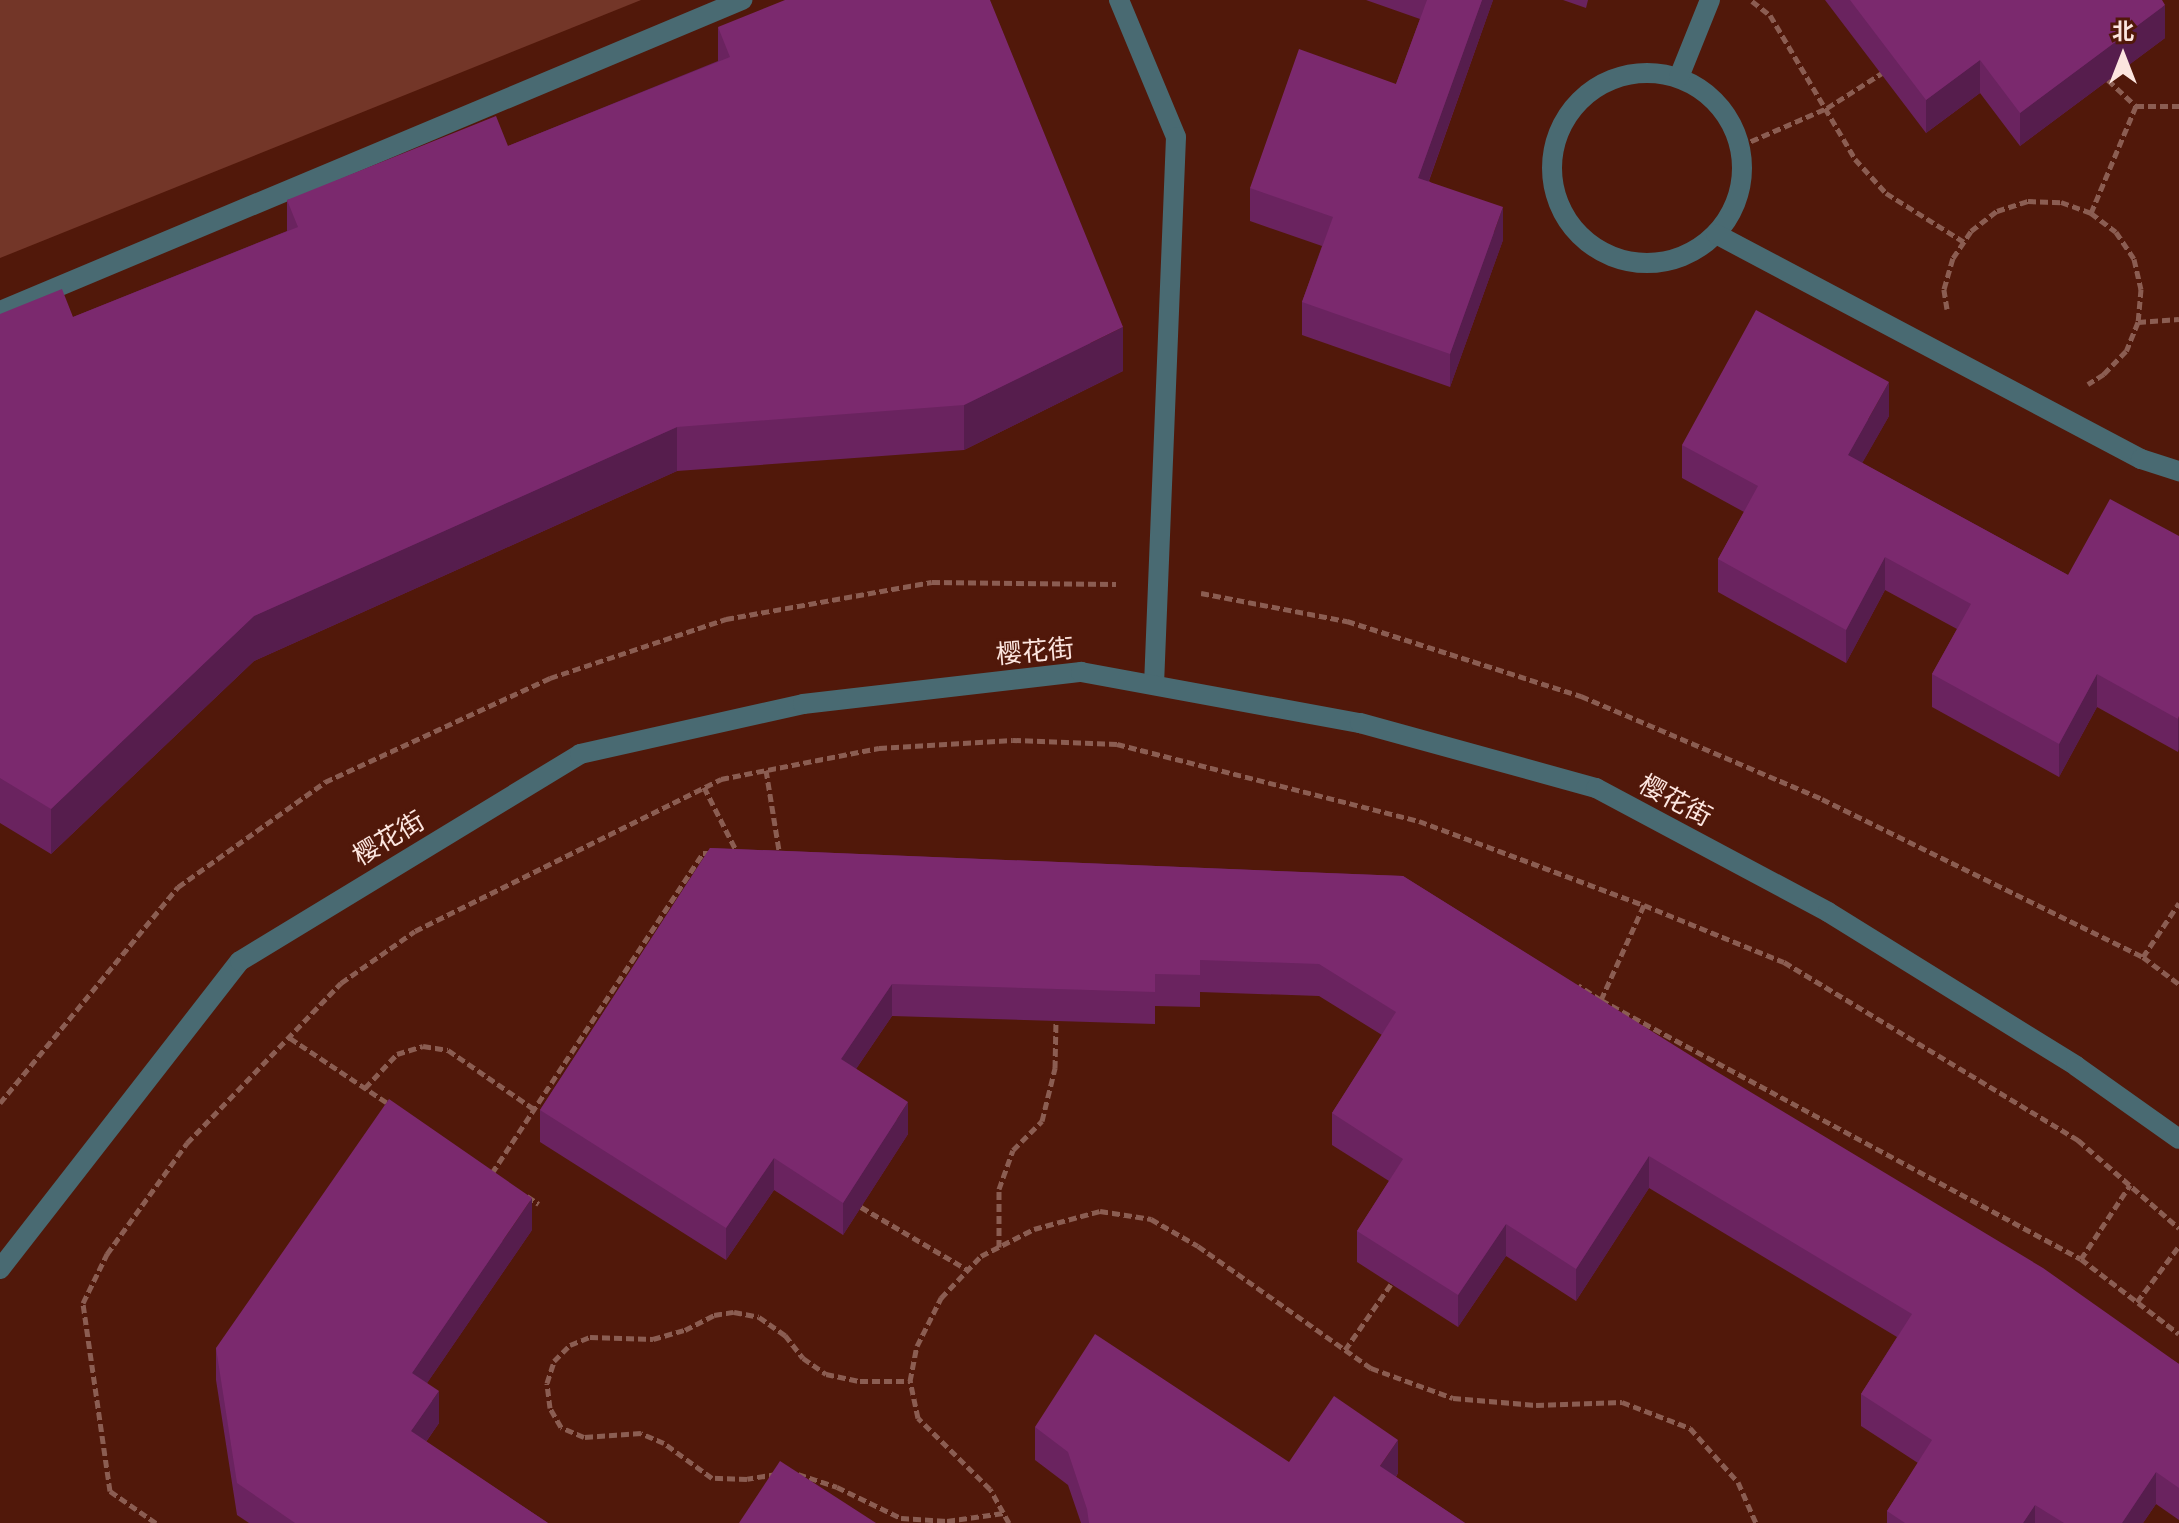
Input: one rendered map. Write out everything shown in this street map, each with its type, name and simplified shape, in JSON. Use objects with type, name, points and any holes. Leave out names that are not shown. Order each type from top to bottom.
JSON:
[{"type":"street","points":[[0,311],[742,0]]},
{"type":"street","points":[[1119,0],[1176,137],[1154,685]]},
{"type":"street","points":[[1679,77],[1710,0]]},
{"type":"street","points":[[1649,72],[1679,77],[1707,94],[1728,117],[1740,146],[1743,177],[1734,208],[1716,234],[1690,253],[1660,262],[1628,261],[1599,251],[1574,231],[1558,205],[1551,173],[1554,142],[1567,114],[1589,92],[1617,77],[1649,72]]},
{"type":"street","points":[[1716,234],[2141,459],[2179,471]]},
{"type":"street","name":"樱花街","points":[[0,1269],[240,961],[580,754],[803,704],[1081,672],[1360,723],[1596,788],[1828,912],[2076,1066],[2179,1139]]},
{"type":"path","points":[[1752,0],[1770,15],[1855,159],[1886,193],[1964,242]]},
{"type":"path","points":[[1740,146],[1827,108],[1882,73]]},
{"type":"path","points":[[2108,80],[2136,106],[2179,106]]},
{"type":"path","points":[[2091,213],[2136,106]]},
{"type":"path","points":[[1985,376],[1961,352],[1948,323],[1944,289],[1953,258],[1971,231],[1997,211],[2028,201],[2061,202],[2091,213],[2116,232],[2134,259],[2141,289],[2138,322],[2126,351],[2104,374],[2076,390],[2045,395],[2013,391]]},
{"type":"path","points":[[2138,322],[2179,319]]},
{"type":"path","points":[[1158,584],[1347,621],[1581,696],[1822,799],[2143,957],[2179,984]]},
{"type":"path","points":[[156,1523],[110,1491],[83,1303],[107,1254],[187,1143],[341,983],[415,931],[721,779],[879,748],[1013,740],[1117,744],[1419,821],[1644,905],[1784,962],[2078,1140],[2179,1228]]},
{"type":"path","points":[[766,770],[780,856]]},
{"type":"path","points":[[704,787],[739,855]]},
{"type":"path","points":[[492,1173],[703,853],[715,853]]},
{"type":"path","points":[[727,854],[753,855]]},
{"type":"path","points":[[766,855],[796,856]]},
{"type":"path","points":[[2143,957],[2179,903]]},
{"type":"path","points":[[1601,1000],[1644,905]]},
{"type":"path","points":[[1576,984],[2081,1259],[2179,1334]]},
{"type":"path","points":[[999,1247],[999,1189],[1013,1150],[1042,1121],[1055,1068],[1056,1021]]},
{"type":"path","points":[[290,1038],[391,1105]]},
{"type":"path","points":[[365,1088],[397,1054],[423,1046],[448,1050],[534,1109]]},
{"type":"path","points":[[479,1164],[504,1180]]},
{"type":"path","points":[[2081,1259],[2130,1185]]},
{"type":"path","points":[[515,1188],[539,1204]]},
{"type":"path","points":[[861,1207],[968,1270]]},
{"type":"path","points":[[1009,1523],[990,1489],[918,1418],[910,1381],[917,1346],[941,1298],[981,1256],[1034,1229],[1100,1211],[1151,1219],[1198,1246],[1371,1368],[1453,1398],[1536,1405],[1622,1402],[1690,1428],[1738,1482],[1756,1523]]},
{"type":"path","points":[[2137,1302],[2179,1246]]},
{"type":"path","points":[[1345,1350],[1391,1284]]},
{"type":"path","points":[[910,1381],[860,1381],[826,1374],[803,1358],[785,1335],[759,1317],[734,1312],[714,1315],[685,1330],[653,1339],[590,1337],[570,1345],[554,1361],[547,1383],[550,1408],[561,1427],[584,1437],[641,1433],[664,1443],[712,1478],[747,1479],[790,1471],[837,1487],[901,1518],[947,1521],[1003,1513]]},
{"type":"shaded area","points":[[0,0],[641,0],[0,258]]},
{"type":"building","points":[[785,0],[990,0],[1123,327],[964,405],[677,427],[254,616],[51,809],[0,778],[0,314],[62,289],[73,317],[298,227],[287,200],[496,116],[508,146],[730,57],[718,27]]},
{"type":"building","points":[[1427,0],[1482,0],[1418,178],[1503,207],[1450,354],[1302,302],[1333,217],[1250,188],[1299,49],[1396,84]]},
{"type":"building","points":[[1850,0],[2162,0],[2165,5],[2020,113],[1980,60],[1926,100]]},
{"type":"building","points":[[1756,310],[1889,382],[1848,455],[2068,575],[2110,499],[2179,536],[2178,719],[2097,674],[2059,744],[1932,674],[1971,604],[1885,557],[1846,630],[1718,559],[1758,486],[1682,445]]},
{"type":"building","points":[[710,848],[1403,876],[1709,1067],[2043,1268],[2179,1364],[2179,1488],[2156,1472],[2122,1523],[2064,1523],[2035,1505],[2023,1523],[1905,1523],[1887,1511],[1932,1440],[1861,1394],[1912,1314],[1649,1156],[1576,1269],[1506,1224],[1458,1295],[1357,1231],[1403,1159],[1332,1113],[1396,1012],[1319,964],[1200,960],[1200,975],[1155,974],[1155,992],[892,984],[841,1059],[908,1102],[843,1203],[774,1158],[726,1228],[540,1110]]},
{"type":"building","points":[[389,1099],[532,1198],[412,1373],[439,1391],[411,1431],[548,1523],[295,1523],[237,1483],[216,1348]]},
{"type":"building","points":[[1095,1334],[1289,1462],[1334,1396],[1398,1440],[1380,1466],[1465,1523],[1089,1523],[1068,1452],[1035,1427]]},
{"type":"building","points":[[780,1461],[876,1523],[739,1523]]}]
